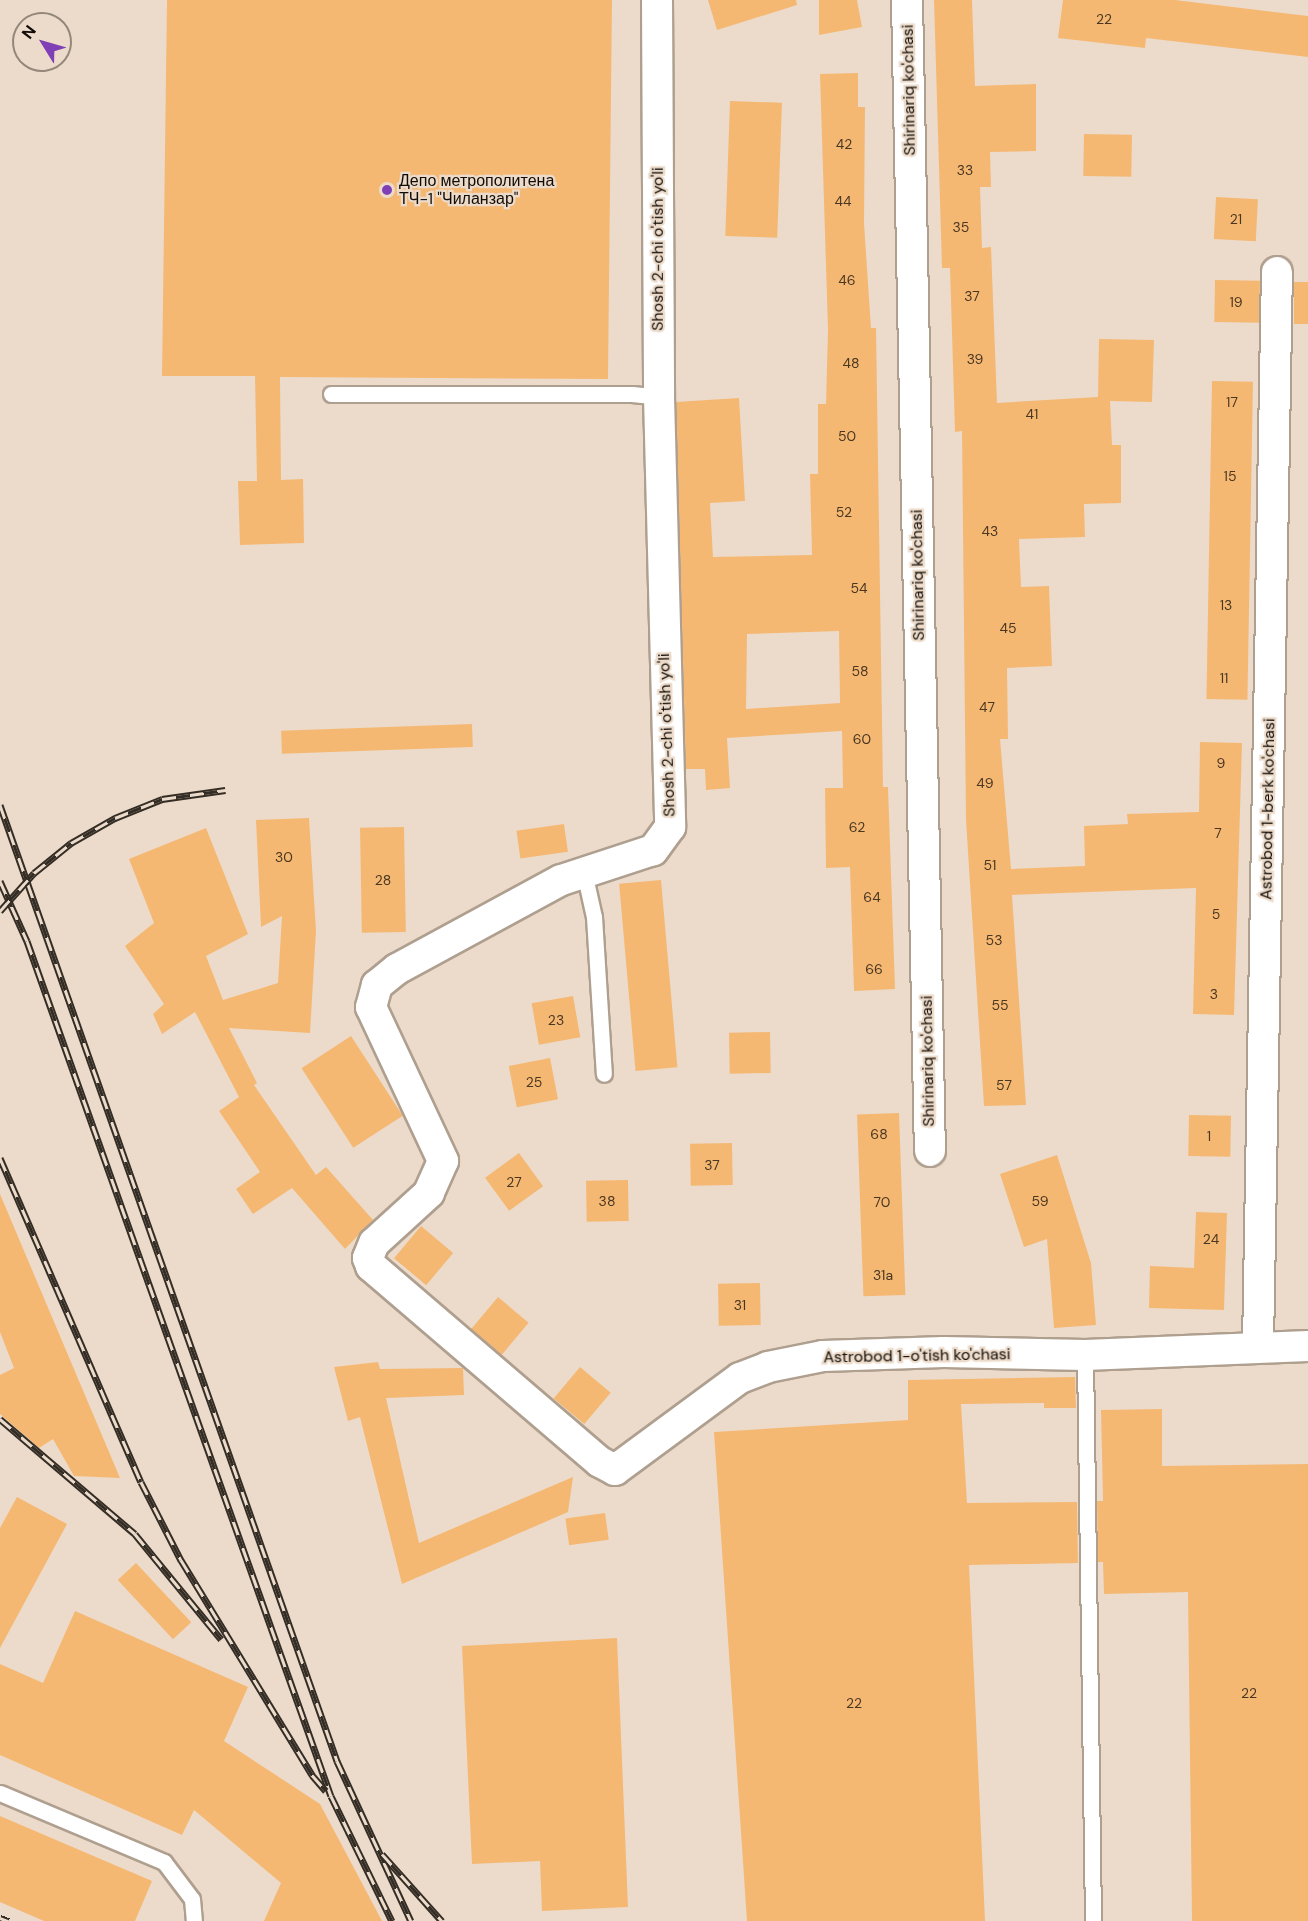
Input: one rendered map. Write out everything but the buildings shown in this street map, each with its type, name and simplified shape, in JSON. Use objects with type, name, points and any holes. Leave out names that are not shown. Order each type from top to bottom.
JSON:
[{"type":"street","name":"Shosh 2-chi o'tish yo'li","points":[[374,1244],[429,1193],[443,1161],[371,1007],[377,985],[397,969],[584,872],[653,850],[669,827],[658,397],[657,0]]},
{"type":"street","name":"Shirinariq ko'chasi","points":[[907,0],[930,1151]]},
{"type":"street","name":"Astrobod 1-berk ko'chasi","points":[[1258,1346],[1277,272]]},
{"type":"street","name":"Astrobod 1-o'tish ko'chasi","points":[[374,1244],[368,1258],[379,1275],[600,1462],[615,1470],[716,1392],[768,1367],[823,1356],[944,1352],[1085,1355],[1258,1346],[1308,1346]]},
{"type":"lane","points":[[331,394],[632,394],[658,397]]},
{"type":"lane","points":[[584,872],[594,917],[604,1074]]},
{"type":"lane","points":[[1085,1355],[1094,1921]]},
{"type":"lane","points":[[0,1793],[164,1862],[192,1899],[194,1921]]},
{"type":"railway","points":[[0,911],[34,873],[71,843],[115,818],[162,799],[225,790]]},
{"type":"railway","points":[[0,805],[337,1761],[411,1921]]},
{"type":"railway","points":[[0,881],[27,941],[331,1796],[392,1921]]},
{"type":"railway","points":[[0,1158],[141,1482],[181,1560],[312,1775],[326,1791]]},
{"type":"railway","points":[[0,1419],[135,1534],[221,1639]]},
{"type":"railway","points":[[382,1854],[442,1921]]},
{"type":"railway","points":[[0,1918],[8,1921]]},
{"type":"place","name":"Депо метрополитена ТЧ-1 \"Чиланзар\"","points":[[387,190]]}]
